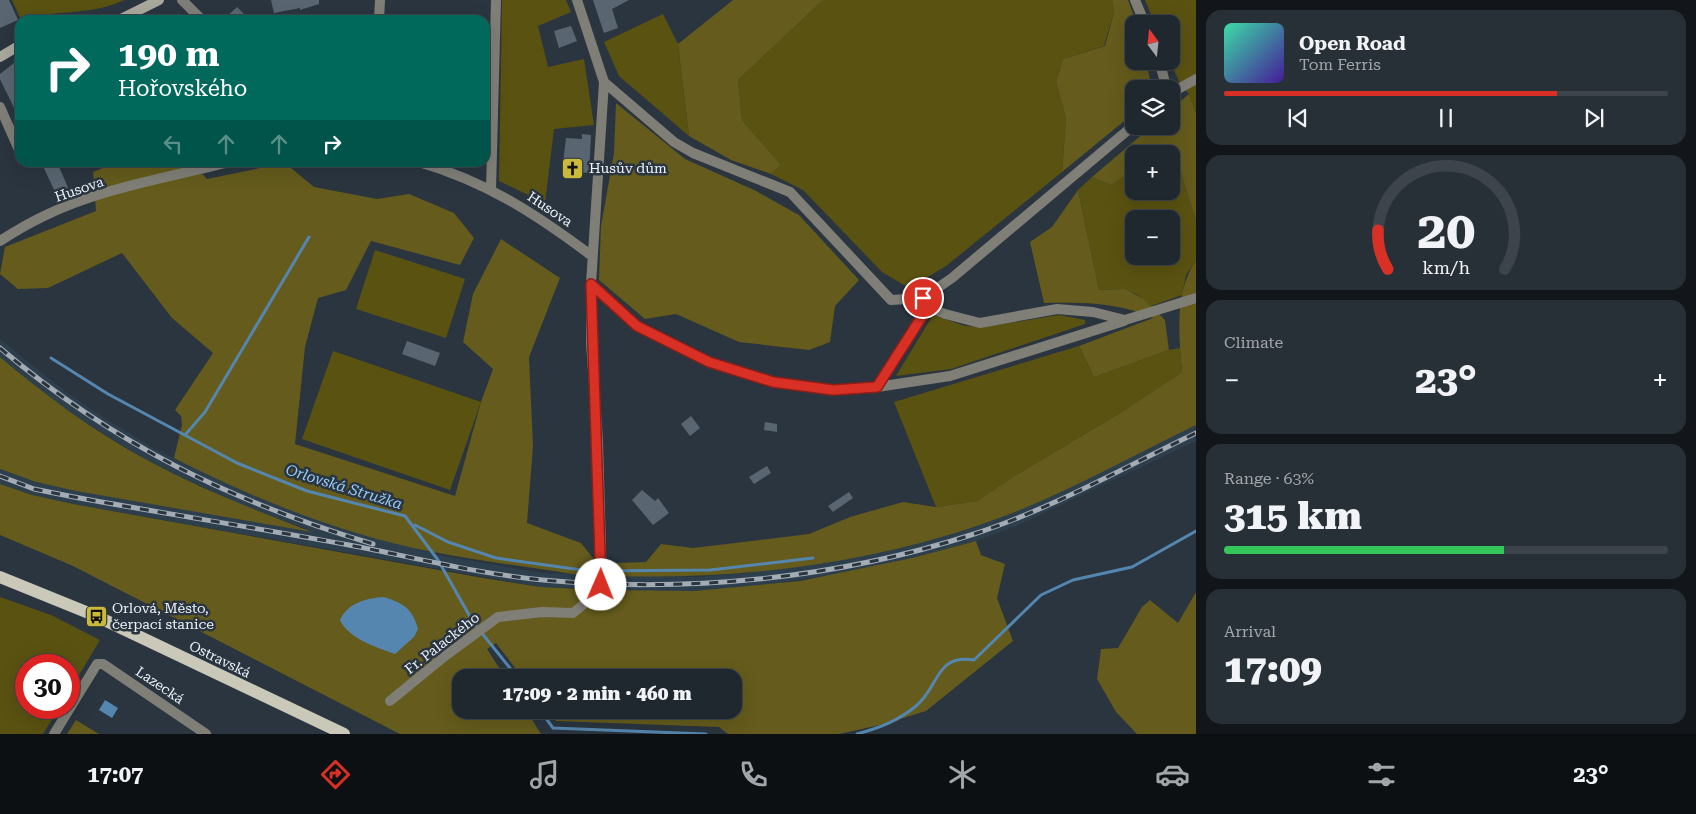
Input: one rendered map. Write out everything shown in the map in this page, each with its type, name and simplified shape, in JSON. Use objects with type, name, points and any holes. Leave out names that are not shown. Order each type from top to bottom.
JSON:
[{"type":"main road","name":"Ostravská","points":[[0,577],[96,616],[344,734]]},
{"type":"street","points":[[129,15],[159,0]]},
{"type":"street","points":[[182,0],[197,15]]},
{"type":"street","points":[[379,15],[380,0]]},
{"type":"street","points":[[491,189],[496,0]]},
{"type":"street","name":"Fr. Palackého","points":[[390,701],[445,656],[498,617],[542,612],[574,613],[595,595],[602,583],[598,441],[591,343],[591,284],[604,82],[577,0]]},
{"type":"street","points":[[1134,0],[1141,15]]},
{"type":"street","points":[[0,58],[15,48]]},
{"type":"street","points":[[1180,88],[1196,79]]},
{"type":"street","points":[[604,82],[674,142],[790,192],[891,300],[926,302],[945,314],[980,323],[1057,309],[1093,312],[1125,320]]},
{"type":"street","points":[[0,107],[15,141]]},
{"type":"street","points":[[877,387],[926,302],[967,265],[1125,133]]},
{"type":"street","name":"Husova","points":[[0,241],[44,216],[81,202],[124,188],[210,167]]},
{"type":"street","name":"Husova","points":[[432,167],[491,189],[542,218],[592,256]]},
{"type":"street","points":[[591,284],[637,326],[709,362],[773,382],[833,390],[877,387],[950,376],[1196,298]]},
{"type":"street","name":"Lazecká","points":[[54,734],[97,664],[103,664],[206,734]]},
{"type":"shaded area","points":[[12,0],[124,0],[112,5],[86,10],[43,15],[19,15]]},
{"type":"shaded area","points":[[502,0],[566,0],[571,12],[538,26],[548,67],[584,59],[594,125],[554,129],[545,203],[499,181]]},
{"type":"shaded area","points":[[733,0],[826,0],[821,2],[738,80],[742,120],[781,165],[771,174],[731,160],[689,136],[678,44]]},
{"type":"shaded area","points":[[826,0],[1112,0],[1114,12],[1104,46],[1063,59],[1056,82],[1066,119],[1062,172],[946,266],[909,288],[882,272],[803,190],[771,174],[781,165],[742,120],[738,80],[821,2]]},
{"type":"shaded area","points":[[1112,0],[1128,0],[1134,15],[1125,15],[1125,70],[1148,70],[1150,80],[1125,80],[1125,120],[1062,172],[1066,119],[1056,82],[1063,59],[1105,46],[1114,12]]},
{"type":"shaded area","points":[[1145,0],[1196,0],[1196,113],[1189,94],[1180,84],[1180,80],[1174,70],[1180,70],[1180,15],[1151,15]]},
{"type":"shaded area","points":[[663,14],[678,44],[689,136],[619,76],[604,42]]},
{"type":"shaded area","points":[[1189,94],[1196,113],[1196,221],[1180,170],[1180,145],[1130,145],[1141,135],[1180,135],[1180,102]]},
{"type":"shaded area","points":[[616,103],[685,159],[754,190],[799,215],[859,280],[835,306],[830,342],[809,350],[739,342],[676,314],[645,319],[599,280],[601,226],[614,153]]},
{"type":"shaded area","points":[[1125,149],[1125,176],[1111,185],[1092,177]]},
{"type":"shaded area","points":[[105,167],[196,167],[207,179],[266,167],[290,167],[314,187],[377,199],[409,194],[454,213],[474,238],[460,265],[371,241],[346,290],[318,298],[305,347],[295,444],[455,496],[481,402],[493,369],[463,342],[473,294],[501,239],[560,278],[529,357],[533,446],[527,523],[581,543],[593,558],[590,577],[433,552],[366,536],[300,514],[236,488],[174,458],[182,425],[181,416],[175,410],[213,353],[172,318],[122,253],[48,288],[18,289],[0,274],[5,247],[96,211],[93,172]]},
{"type":"shaded area","points":[[1180,170],[1196,221],[1196,260],[1186,275],[1182,295],[1151,306],[1139,296],[1127,291],[1099,290],[1078,190],[1092,177],[1111,185],[1125,176],[1125,200],[1180,200]]},
{"type":"shaded area","points":[[1078,190],[1099,290],[1125,289],[1144,299],[1165,320],[1169,350],[1094,377],[1079,346],[1153,318],[1127,309],[1100,304],[1044,303],[1030,242],[1052,227]]},
{"type":"shaded area","points":[[375,250],[465,279],[446,338],[356,309]]},
{"type":"shaded area","points":[[1196,260],[1196,425],[1084,481],[1015,512],[918,544],[818,564],[767,571],[716,575],[614,576],[615,563],[646,562],[661,544],[693,548],[809,534],[850,517],[903,502],[936,507],[977,501],[1016,475],[1120,413],[1182,372],[1179,329],[1181,300],[1184,286]]},
{"type":"shaded area","points":[[933,315],[965,326],[984,327],[1059,315],[1085,320],[1085,324],[951,369],[896,376]]},
{"type":"shaded area","points":[[0,339],[66,392],[108,420],[153,448],[235,487],[289,509],[345,528],[439,555],[543,573],[694,577],[747,573],[843,559],[1065,489],[1196,425],[1196,441],[1021,524],[976,541],[845,573],[748,587],[694,591],[541,587],[73,504],[32,495],[0,484],[0,469],[36,482],[76,491],[309,530],[229,500],[146,460],[58,404],[0,357]]},
{"type":"shaded area","points":[[1079,346],[1094,377],[1169,350],[1180,348],[1182,372],[1120,413],[1016,475],[977,501],[936,507],[894,402]]},
{"type":"shaded area","points":[[333,351],[481,402],[450,490],[302,439]]},
{"type":"shaded area","points":[[0,357],[71,413],[147,460],[208,490],[312,532],[76,491],[36,482],[0,469]]},
{"type":"shaded area","points":[[0,484],[32,495],[73,504],[541,587],[694,591],[800,581],[912,558],[976,541],[981,555],[1005,564],[997,598],[1013,641],[926,711],[880,725],[839,734],[728,734],[719,727],[556,721],[554,719],[742,719],[742,669],[516,669],[496,643],[487,649],[500,669],[452,669],[452,719],[532,719],[541,734],[400,734],[73,566],[0,535]]},
{"type":"shaded area","points":[[1196,592],[1196,734],[1137,734],[1116,712],[1097,679],[1101,649],[1118,648],[1142,607],[1150,600],[1178,623]]},
{"type":"shaded area","points":[[0,597],[51,615],[100,640],[80,674],[80,654],[15,654],[15,719],[52,719],[43,734],[0,734]]},
{"type":"shaded area","points":[[76,720],[99,734],[67,734]]},
{"type":"water","points":[[384,597],[402,604],[413,616],[418,629],[414,637],[395,654],[356,637],[344,627],[340,620],[347,609],[358,602]]},
{"type":"water","points":[[105,700],[118,708],[112,718],[99,710]]},
{"type":"building","points":[[0,0],[9,0],[16,15],[15,21],[0,28]]},
{"type":"building","points":[[271,0],[319,0],[319,4],[300,10],[300,8],[274,13]]},
{"type":"building","points":[[593,0],[629,0],[612,9],[618,28],[604,33]]},
{"type":"building","points":[[237,7],[245,15],[228,15]]},
{"type":"building","points":[[571,26],[577,41],[559,48],[554,31]]},
{"type":"building","points":[[14,63],[15,64],[15,110],[0,79],[0,74]]},
{"type":"building","points":[[582,134],[591,135],[589,173],[562,171],[566,138],[582,139]]},
{"type":"building","points":[[43,167],[59,167],[69,190],[57,196]]},
{"type":"building","points":[[407,341],[440,353],[435,366],[402,354]]},
{"type":"building","points":[[691,416],[700,428],[690,436],[681,424]]},
{"type":"building","points":[[765,422],[777,424],[777,432],[764,430]]},
{"type":"building","points":[[767,466],[771,473],[754,484],[749,477]]},
{"type":"building","points":[[642,490],[655,501],[658,498],[669,513],[653,525],[632,500]]},
{"type":"building","points":[[849,492],[853,498],[833,512],[828,506]]},
{"type":"waterway","points":[[185,435],[205,412],[309,237]]},
{"type":"waterway","name":"Orlovská Stružka","points":[[51,358],[108,394],[237,463],[307,491],[405,516],[438,560],[473,622],[511,669]]},
{"type":"waterway","points":[[415,525],[448,542],[496,558],[589,571],[710,570],[813,558]]},
{"type":"waterway","points":[[857,734],[888,723],[916,706],[930,690],[939,673],[945,667],[961,659],[974,660],[1041,595],[1073,580],[1132,567],[1196,531]]},
{"type":"waterway","name":"Orlovská Stružka","points":[[546,719],[553,728],[706,734]]},
{"type":"railway","points":[[0,348],[86,413],[130,441],[176,466],[223,489],[271,509],[373,544]]},
{"type":"railway","points":[[0,476],[34,489],[74,497],[315,539],[494,574],[597,584],[652,585],[761,579],[815,572],[869,562],[922,549],[974,534],[1031,513],[1196,433]]},
{"type":"place","name":"Husův dům","points":[[573,168]]},
{"type":"place","name":"Orlová, Město, čerpací stanice","points":[[96,616]]},
{"type":"route","points":[[601,585],[598,441],[591,343],[591,284],[637,326],[709,362],[773,382],[833,390],[877,387],[928,307],[923,298]]}]
